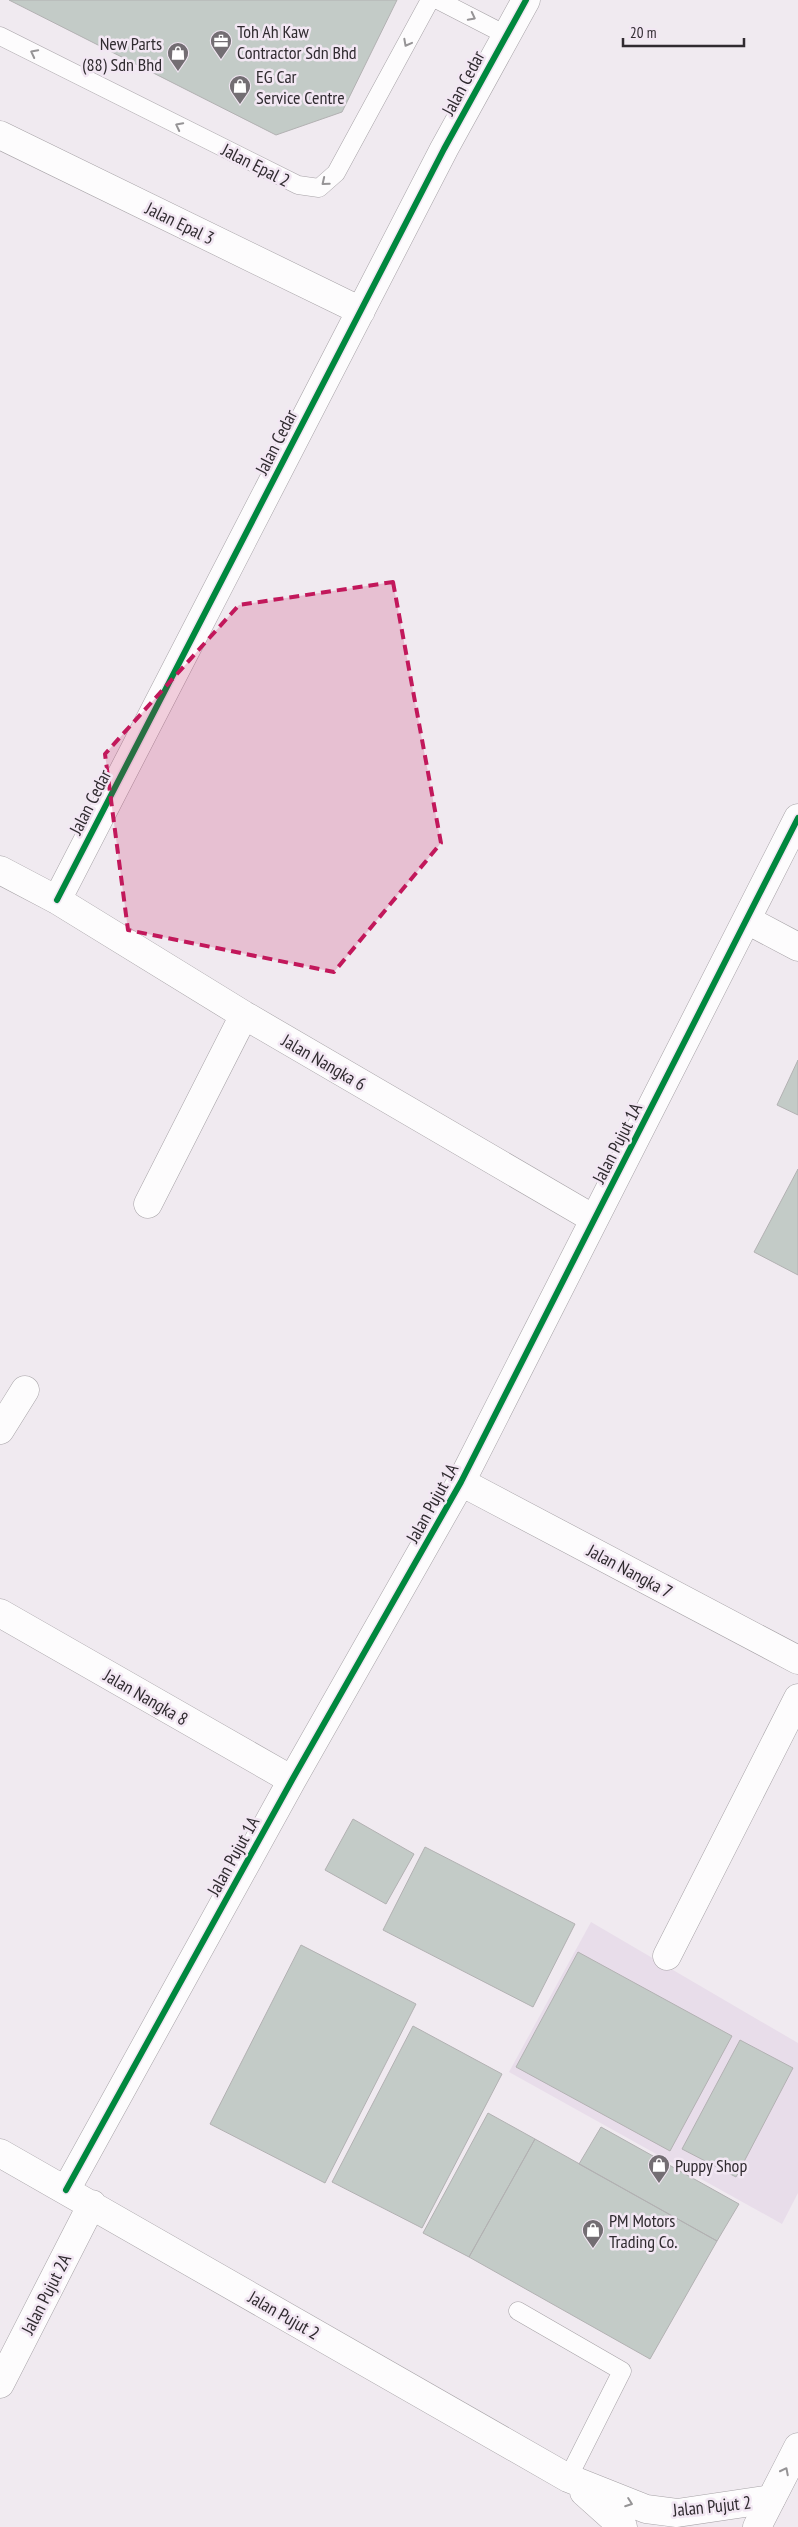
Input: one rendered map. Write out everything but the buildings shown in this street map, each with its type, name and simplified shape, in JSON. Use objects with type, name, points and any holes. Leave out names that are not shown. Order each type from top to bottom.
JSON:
[{"type":"main road","name":"Jalan Cedar","points":[[57,900],[360,311],[526,0]]},
{"type":"main road","name":"Jalan Epal 3","points":[[0,135],[360,311]]},
{"type":"main road","name":"Jalan Pujut 1A","points":[[66,2190],[292,1780],[461,1482],[798,818]]},
{"type":"main road","name":"Jalan Nangka 6","points":[[0,870],[57,900],[244,1015],[594,1220]]},
{"type":"main road","points":[[747,920],[798,947]]},
{"type":"main road","points":[[148,1204],[244,1015]]},
{"type":"main road","points":[[0,1430],[25,1390]]},
{"type":"main road","name":"Jalan Nangka 7","points":[[461,1482],[798,1660]]},
{"type":"main road","name":"Jalan Nangka 8","points":[[0,1614],[292,1780]]},
{"type":"main road","points":[[667,1956],[798,1698]]},
{"type":"main road","name":"Jalan Pujut 2","points":[[0,2153],[568,2478],[646,2509],[676,2513],[771,2499]]},
{"type":"main road","name":"Jalan Pujut 2A","points":[[0,2384],[92,2204]]},
{"type":"main road","points":[[757,2527],[798,2447]]},
{"type":"main road","name":"Jalan Pujut 2","points":[[568,2478],[623,2527]]},
{"type":"lane","name":"Jalan Epal 2","points":[[0,36],[298,186],[319,188],[336,173],[430,0]]},
{"type":"lane","points":[[438,0],[506,35]]},
{"type":"lane","points":[[518,2311],[622,2371],[568,2478]]},
{"type":"highlighted area","points":[[393,582],[441,843],[334,972],[128,930],[105,754],[239,605]]},
{"type":"shaded area","points":[[591,1922],[798,2043],[798,2193],[782,2224],[509,2072]]},
{"type":"cycle path","points":[[57,900],[444,149],[526,0]]},
{"type":"cycle path","points":[[66,2190],[292,1780],[461,1482],[798,818]]},
{"type":"place","name":"Toh Ah Kaw Contractor Sdn Bhd","points":[[221,60]]},
{"type":"place","name":"New Parts (88) Sdn Bhd","points":[[178,72]]},
{"type":"place","name":"EG Car Service Centre","points":[[240,105]]},
{"type":"place","name":"Puppy Shop","points":[[659,2184]]},
{"type":"place","name":"PM Motors Trading Co.","points":[[593,2249]]}]
